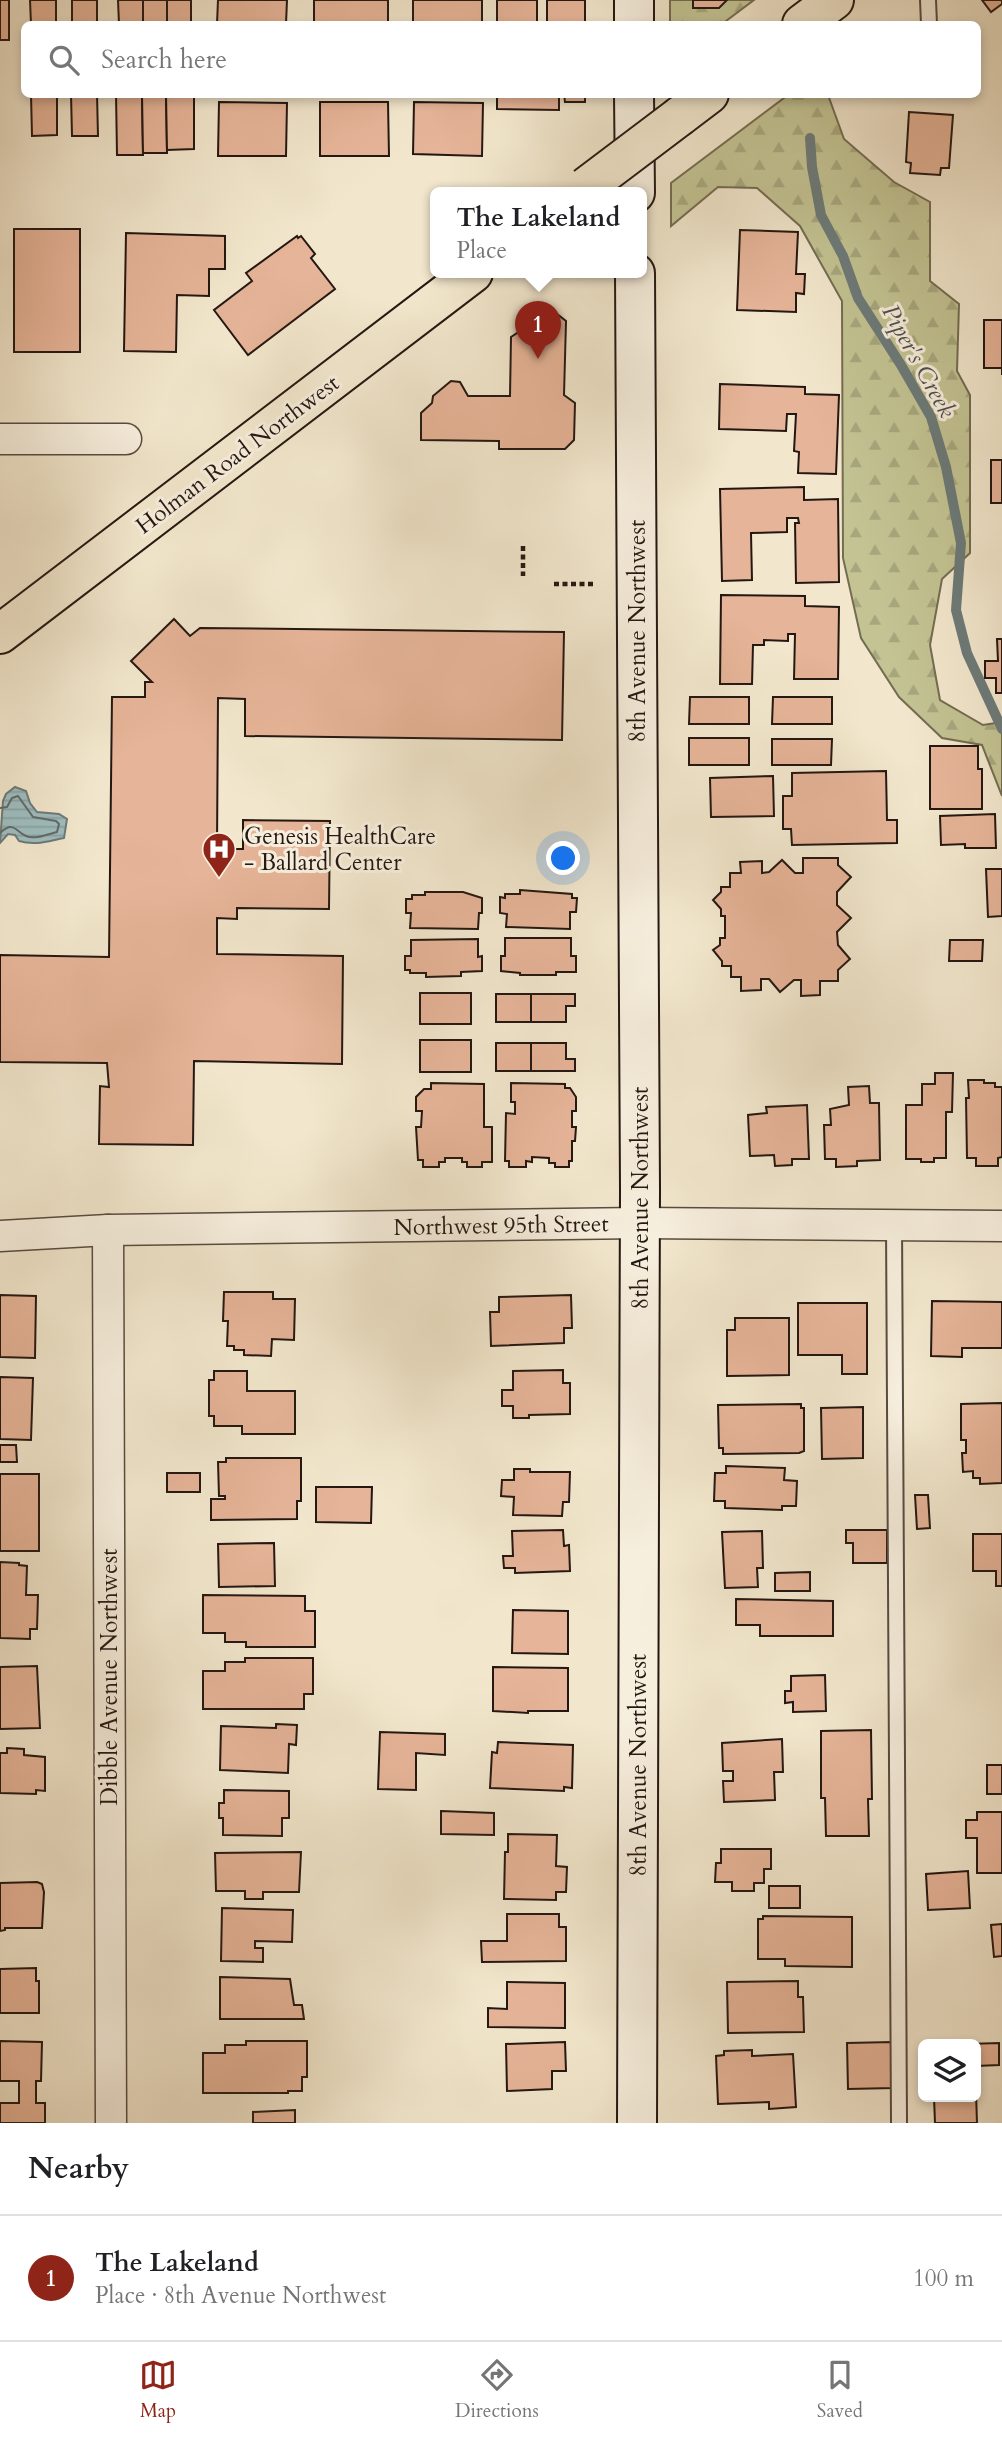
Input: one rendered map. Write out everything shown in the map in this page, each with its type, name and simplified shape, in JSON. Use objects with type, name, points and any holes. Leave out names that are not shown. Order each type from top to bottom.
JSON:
[{"type":"main road","points":[[806,21],[834,0]]},
{"type":"main road","points":[[586,187],[694,105]]},
{"type":"main road","name":"Holman Road Northwest","points":[[0,634],[466,278]]},
{"type":"street","points":[[634,0],[634,21]]},
{"type":"street","points":[[634,98],[635,187]]},
{"type":"street","name":"8th Avenue Northwest","points":[[635,278],[640,1223],[637,2123]]},
{"type":"street","points":[[0,439],[126,439]]},
{"type":"street","name":"Northwest 95th Street","points":[[0,1236],[108,1230],[640,1223],[1002,1226]]},
{"type":"street","name":"Dibble Avenue Northwest","points":[[108,1230],[111,2123]]},
{"type":"lane","points":[[928,0],[929,21]]},
{"type":"lane","points":[[894,1224],[899,2123]]},
{"type":"path","points":[[523,546],[523,576]]},
{"type":"path","points":[[554,584],[596,584]]},
{"type":"green space","points":[[670,0],[754,0],[726,21],[670,21]]},
{"type":"green space","points":[[784,98],[829,98],[844,139],[894,182],[930,202],[930,281],[959,304],[957,371],[970,395],[970,553],[942,579],[930,645],[940,700],[983,725],[1002,722],[1002,796],[982,745],[942,738],[899,697],[861,638],[843,558],[842,301],[800,226],[757,188],[718,187],[671,226],[671,183]]},
{"type":"water","points":[[15,787],[26,791],[37,812],[59,814],[67,819],[64,838],[31,843],[19,841],[15,835],[8,834],[0,843],[3,801],[6,794]]},
{"type":"building","points":[[0,0],[9,0],[9,40],[0,40]]},
{"type":"building","points":[[30,0],[56,0],[56,21],[31,21]]},
{"type":"building","points":[[72,0],[97,0],[97,21],[72,21]]},
{"type":"building","points":[[118,0],[143,0],[143,21],[119,21]]},
{"type":"building","points":[[143,0],[167,0],[167,21],[143,21]]},
{"type":"building","points":[[167,0],[191,0],[191,21],[167,21]]},
{"type":"building","points":[[218,0],[287,0],[286,21],[217,21]]},
{"type":"building","points":[[314,0],[388,0],[388,21],[314,21]]},
{"type":"building","points":[[413,0],[482,0],[482,21],[413,21]]},
{"type":"building","points":[[497,0],[537,0],[537,21],[497,21]]},
{"type":"building","points":[[547,0],[585,0],[585,21],[547,21]]},
{"type":"building","points":[[693,0],[727,0],[719,8],[693,8]]},
{"type":"building","points":[[982,0],[1002,0],[1002,4],[991,12]]},
{"type":"building","points":[[31,98],[57,98],[57,135],[32,136]]},
{"type":"building","points":[[71,98],[97,98],[98,136],[72,136]]},
{"type":"building","points":[[116,98],[142,98],[143,155],[117,155]]},
{"type":"building","points":[[142,98],[166,98],[167,153],[143,153]]},
{"type":"building","points":[[166,98],[194,98],[194,149],[167,150]]},
{"type":"building","points":[[497,98],[559,98],[559,110],[497,109]]},
{"type":"building","points":[[564,98],[585,98],[585,102],[565,102]]},
{"type":"building","points":[[219,102],[287,103],[286,156],[218,156]]},
{"type":"building","points":[[320,102],[388,102],[389,156],[320,156]]},
{"type":"building","points":[[414,102],[483,103],[482,156],[413,154]]},
{"type":"building","points":[[909,112],[953,115],[949,168],[941,168],[940,175],[910,173],[911,163],[906,162]]},
{"type":"building","points":[[14,229],[80,229],[80,352],[14,352]]},
{"type":"building","points":[[740,230],[798,232],[796,274],[805,274],[804,294],[796,293],[796,312],[737,310]]},
{"type":"building","points":[[126,233],[225,236],[225,269],[209,269],[209,296],[177,295],[176,352],[124,351]]},
{"type":"building","points":[[297,236],[301,236],[315,254],[311,258],[335,289],[248,355],[214,310],[252,281],[246,273]]},
{"type":"building","points":[[552,310],[566,321],[564,395],[575,403],[574,440],[565,449],[499,449],[499,441],[421,440],[421,413],[432,403],[433,396],[451,381],[460,382],[468,396],[510,396],[511,337]]},
{"type":"building","points":[[984,320],[1002,320],[1002,368],[984,368]]},
{"type":"building","points":[[720,384],[805,387],[805,394],[839,395],[836,474],[798,473],[799,452],[794,451],[796,414],[787,414],[786,431],[719,429]]},
{"type":"building","points":[[991,460],[1002,460],[1002,503],[991,503]]},
{"type":"building","points":[[804,487],[804,500],[838,499],[839,582],[796,583],[795,523],[799,523],[798,518],[787,518],[787,532],[751,533],[752,580],[722,581],[720,489]]},
{"type":"building","points":[[721,595],[805,596],[805,606],[839,607],[838,679],[794,679],[795,634],[788,634],[788,641],[764,640],[764,645],[753,645],[752,684],[720,684]]},
{"type":"building","name":"Genesis HealthCare - Ballard Center","points":[[174,619],[190,636],[200,628],[564,632],[562,740],[245,736],[245,699],[218,698],[217,849],[243,849],[243,820],[330,821],[329,909],[237,908],[237,919],[217,918],[217,954],[343,956],[342,1064],[194,1061],[193,1145],[99,1144],[100,1086],[109,1087],[107,1063],[0,1062],[0,955],[109,957],[112,697],[145,697],[145,682],[152,682],[131,661]]},
{"type":"building","points":[[997,639],[1002,639],[1002,693],[996,693],[996,678],[985,678],[985,661],[998,661]]},
{"type":"building","points":[[690,697],[749,697],[749,724],[689,724]]},
{"type":"building","points":[[773,697],[832,697],[832,724],[772,724]]},
{"type":"building","points":[[689,738],[749,738],[749,765],[689,765]]},
{"type":"building","points":[[772,739],[832,739],[831,765],[772,765]]},
{"type":"building","points":[[930,746],[978,746],[978,769],[982,769],[982,809],[930,809]]},
{"type":"building","points":[[886,771],[887,820],[897,820],[897,843],[792,845],[791,829],[783,829],[783,796],[792,796],[792,773]]},
{"type":"building","points":[[773,776],[774,816],[711,817],[710,778]]},
{"type":"building","points":[[995,814],[996,848],[965,848],[965,844],[941,845],[940,816]]},
{"type":"building","points":[[803,858],[838,858],[838,865],[851,877],[837,892],[837,905],[851,918],[837,932],[838,945],[850,959],[838,970],[838,981],[820,981],[820,995],[801,996],[801,980],[794,980],[780,992],[769,979],[761,979],[761,990],[741,991],[741,977],[731,977],[731,966],[722,966],[722,961],[713,950],[720,945],[720,938],[725,938],[725,916],[721,916],[721,909],[713,900],[721,892],[721,887],[730,887],[730,873],[741,873],[740,862],[762,861],[762,873],[769,872],[782,860],[795,873],[803,873]]},
{"type":"building","points":[[986,869],[1002,869],[1002,916],[988,917]]},
{"type":"building","points":[[520,890],[572,894],[572,898],[577,898],[576,912],[570,912],[570,929],[506,927],[507,914],[500,913],[500,897],[505,898],[505,894],[520,894]]},
{"type":"building","points":[[425,892],[463,892],[482,898],[478,929],[410,928],[411,913],[406,913],[406,899],[412,899],[412,895],[425,895]]},
{"type":"building","points":[[505,938],[571,938],[571,956],[576,956],[576,972],[520,975],[501,971],[501,956],[505,956]]},
{"type":"building","points":[[478,939],[478,957],[482,956],[482,971],[461,972],[461,976],[426,977],[426,973],[410,973],[410,970],[405,970],[405,956],[411,956],[411,940]]},
{"type":"building","points":[[950,940],[983,940],[982,961],[949,961]]},
{"type":"building","points":[[420,993],[471,993],[471,1024],[420,1024]]},
{"type":"building","points":[[496,994],[531,994],[531,1022],[496,1022]]},
{"type":"building","points":[[531,994],[575,994],[575,1006],[566,1006],[566,1022],[531,1022]]},
{"type":"building","points":[[420,1040],[471,1040],[471,1072],[420,1072]]},
{"type":"building","points":[[496,1043],[531,1043],[531,1071],[496,1071]]},
{"type":"building","points":[[531,1043],[566,1043],[566,1059],[575,1059],[575,1071],[531,1071]]},
{"type":"building","points":[[935,1073],[953,1073],[952,1112],[946,1112],[946,1158],[934,1158],[934,1162],[906,1159],[906,1105],[922,1105],[922,1084],[935,1084]]},
{"type":"building","points":[[968,1080],[984,1080],[984,1083],[995,1083],[995,1087],[1002,1087],[1002,1157],[998,1158],[998,1166],[976,1166],[976,1158],[967,1158]]},
{"type":"building","points":[[431,1083],[484,1084],[484,1127],[492,1127],[492,1162],[482,1162],[482,1167],[467,1167],[467,1162],[462,1162],[462,1158],[445,1158],[445,1162],[439,1162],[439,1167],[423,1167],[423,1160],[418,1160],[416,1127],[421,1127],[422,1111],[416,1111],[416,1097],[424,1089],[431,1089]]},
{"type":"building","points":[[511,1083],[565,1084],[565,1088],[570,1088],[576,1097],[576,1111],[572,1111],[572,1127],[576,1127],[569,1167],[555,1167],[555,1163],[549,1163],[549,1158],[532,1157],[532,1162],[526,1161],[526,1167],[509,1167],[509,1161],[505,1161],[506,1113],[515,1114],[515,1102],[511,1102]]},
{"type":"building","points":[[869,1086],[870,1103],[879,1103],[880,1160],[857,1161],[857,1166],[836,1167],[836,1159],[825,1159],[824,1125],[831,1125],[830,1109],[849,1105],[848,1087]]},
{"type":"building","points":[[807,1105],[809,1159],[792,1159],[792,1165],[775,1166],[774,1155],[750,1156],[748,1115],[767,1113],[766,1107]]},
{"type":"building","points":[[224,1292],[273,1292],[273,1299],[295,1299],[294,1340],[272,1339],[271,1356],[244,1355],[244,1350],[234,1350],[234,1346],[227,1346],[228,1321],[223,1321]]},
{"type":"building","points":[[0,1295],[36,1296],[35,1358],[0,1357]]},
{"type":"building","points":[[571,1295],[572,1328],[564,1328],[564,1343],[491,1346],[490,1312],[499,1312],[499,1297]]},
{"type":"building","points":[[932,1301],[1002,1302],[1002,1348],[962,1348],[962,1357],[931,1356]]},
{"type":"building","points":[[798,1303],[867,1303],[867,1374],[842,1374],[842,1355],[798,1355]]},
{"type":"building","points":[[735,1318],[789,1318],[789,1375],[727,1376],[727,1330],[735,1330]]},
{"type":"building","points":[[563,1370],[563,1383],[570,1383],[570,1414],[513,1418],[513,1406],[502,1406],[502,1390],[513,1390],[513,1371]]},
{"type":"building","points":[[214,1371],[247,1371],[247,1391],[295,1391],[295,1434],[242,1434],[242,1426],[214,1426],[214,1416],[209,1416],[209,1380],[214,1380]]},
{"type":"building","points":[[0,1377],[33,1378],[31,1440],[0,1439]]},
{"type":"building","points":[[1002,1403],[1002,1483],[980,1484],[980,1478],[973,1478],[973,1471],[963,1472],[962,1453],[966,1453],[966,1440],[961,1440],[961,1404]]},
{"type":"building","points":[[801,1404],[801,1408],[804,1408],[804,1451],[723,1454],[723,1448],[719,1448],[718,1405]]},
{"type":"building","points":[[863,1407],[863,1458],[822,1459],[821,1408]]},
{"type":"building","points":[[0,1445],[16,1445],[17,1462],[0,1462]]},
{"type":"building","points":[[226,1458],[301,1458],[301,1501],[297,1501],[297,1519],[211,1520],[211,1499],[225,1499],[225,1496],[219,1496],[218,1462],[226,1462]]},
{"type":"building","points":[[726,1466],[785,1468],[784,1480],[797,1481],[796,1506],[782,1506],[782,1510],[725,1508],[725,1501],[714,1501],[715,1473],[726,1473]]},
{"type":"building","points":[[514,1469],[530,1469],[530,1472],[570,1472],[569,1502],[563,1502],[562,1516],[513,1515],[514,1497],[501,1496],[502,1480],[514,1480]]},
{"type":"building","points":[[167,1473],[200,1473],[200,1492],[167,1492]]},
{"type":"building","points":[[0,1474],[39,1474],[39,1551],[0,1551]]},
{"type":"building","points":[[316,1487],[372,1487],[371,1523],[316,1522]]},
{"type":"building","points":[[915,1495],[928,1495],[930,1528],[917,1529]]},
{"type":"building","points":[[563,1530],[564,1546],[569,1545],[570,1571],[515,1573],[515,1568],[504,1568],[503,1556],[513,1556],[512,1531]]},
{"type":"building","points":[[846,1530],[887,1530],[887,1563],[853,1563],[853,1543],[846,1543]]},
{"type":"building","points":[[762,1531],[763,1568],[757,1568],[758,1587],[725,1588],[722,1532]]},
{"type":"building","points":[[973,1534],[1002,1534],[1002,1586],[996,1586],[996,1571],[973,1571]]},
{"type":"building","points":[[274,1543],[275,1586],[219,1587],[218,1544]]},
{"type":"building","points":[[0,1562],[27,1566],[26,1595],[38,1595],[37,1629],[30,1629],[30,1639],[0,1638]]},
{"type":"building","points":[[810,1572],[810,1591],[775,1591],[775,1573]]},
{"type":"building","points":[[203,1595],[305,1596],[305,1611],[315,1611],[315,1647],[246,1647],[246,1642],[225,1642],[225,1633],[203,1633]]},
{"type":"building","points":[[736,1599],[833,1601],[833,1636],[760,1636],[760,1625],[736,1625]]},
{"type":"building","points":[[513,1610],[568,1611],[568,1654],[512,1653]]},
{"type":"building","points":[[245,1658],[313,1658],[313,1694],[304,1694],[304,1709],[203,1709],[203,1671],[225,1671],[225,1662],[245,1662]]},
{"type":"building","points":[[37,1666],[40,1728],[0,1729],[0,1667]]},
{"type":"building","points":[[493,1667],[568,1668],[568,1711],[493,1711]]},
{"type":"building","points":[[825,1675],[826,1711],[793,1712],[793,1702],[785,1703],[785,1691],[791,1691],[791,1676]]},
{"type":"building","points":[[276,1724],[297,1725],[296,1745],[289,1744],[288,1773],[220,1770],[221,1726],[276,1728]]},
{"type":"building","points":[[871,1730],[872,1799],[868,1799],[869,1836],[826,1836],[825,1798],[821,1798],[821,1731]]},
{"type":"building","points":[[380,1732],[445,1734],[445,1755],[416,1753],[416,1790],[378,1789]]},
{"type":"building","points":[[782,1739],[783,1772],[774,1772],[775,1800],[724,1802],[723,1781],[733,1781],[733,1771],[723,1771],[722,1743]]},
{"type":"building","points":[[498,1742],[573,1745],[572,1788],[564,1787],[564,1791],[490,1788],[492,1752],[497,1753]]},
{"type":"building","points":[[7,1748],[24,1749],[24,1755],[45,1757],[45,1791],[36,1790],[36,1794],[0,1793],[0,1753],[7,1753]]},
{"type":"building","points":[[987,1765],[1002,1765],[1002,1794],[987,1794]]},
{"type":"building","points":[[224,1790],[289,1791],[289,1818],[282,1818],[282,1836],[223,1835],[223,1818],[219,1818],[219,1803],[224,1803]]},
{"type":"building","points":[[441,1811],[494,1813],[494,1835],[441,1834]]},
{"type":"building","points":[[977,1812],[1002,1812],[1002,1873],[977,1873],[977,1838],[966,1838],[966,1820],[977,1820]]},
{"type":"building","points":[[508,1834],[557,1835],[556,1866],[567,1867],[566,1892],[556,1892],[556,1900],[504,1899]]},
{"type":"building","points":[[721,1849],[771,1849],[771,1869],[764,1869],[764,1883],[754,1883],[754,1891],[732,1891],[732,1882],[715,1882],[716,1863],[721,1863]]},
{"type":"building","points":[[301,1852],[299,1892],[263,1892],[263,1899],[245,1899],[245,1891],[216,1891],[215,1853]]},
{"type":"building","points":[[968,1871],[970,1908],[928,1910],[926,1874]]},
{"type":"building","points":[[0,1883],[42,1884],[44,1892],[42,1928],[5,1928],[0,1931]]},
{"type":"building","points":[[769,1886],[800,1886],[800,1908],[769,1908]]},
{"type":"building","points":[[222,1908],[293,1910],[292,1942],[255,1941],[255,1948],[263,1948],[263,1962],[221,1961]]},
{"type":"building","points":[[507,1914],[559,1914],[559,1927],[566,1927],[566,1961],[482,1962],[481,1941],[507,1941]]},
{"type":"building","points":[[763,1916],[852,1917],[852,1967],[785,1966],[785,1959],[758,1959],[758,1919],[763,1919]]},
{"type":"building","points":[[1002,1924],[1002,1956],[994,1957],[991,1925]]},
{"type":"building","points":[[36,1968],[36,1981],[39,1981],[39,2013],[0,2013],[0,1969]]},
{"type":"building","points":[[220,1977],[290,1979],[294,2005],[302,2005],[304,2019],[220,2019]]},
{"type":"building","points":[[798,1981],[798,1997],[803,1997],[804,2032],[728,2033],[727,1982]]},
{"type":"building","points":[[507,1982],[565,1983],[565,2028],[488,2027],[488,2008],[507,2009]]},
{"type":"building","points":[[0,2041],[42,2042],[41,2081],[36,2081],[36,2103],[45,2103],[45,2123],[0,2123],[0,2103],[19,2103],[19,2081],[0,2081]]},
{"type":"building","points":[[246,2041],[307,2041],[307,2077],[302,2077],[302,2091],[203,2093],[203,2053],[225,2053],[225,2045],[246,2045]]},
{"type":"building","points":[[565,2042],[566,2071],[552,2071],[552,2089],[507,2091],[506,2044]]},
{"type":"building","points":[[893,2042],[894,2088],[848,2089],[847,2043]]},
{"type":"building","points":[[999,2043],[999,2065],[981,2066],[981,2044]]},
{"type":"building","points":[[752,2050],[752,2056],[793,2054],[796,2107],[769,2109],[769,2102],[718,2104],[716,2056],[724,2055],[724,2051]]},
{"type":"building","points":[[934,2102],[976,2102],[977,2123],[935,2123]]},
{"type":"building","points":[[295,2110],[295,2123],[253,2123],[253,2112]]},
{"type":"waterway","name":"Piper's Creek","points":[[810,138],[812,167],[821,215],[843,256],[858,298],[931,417],[946,467],[961,543],[956,610],[967,653],[1002,729]]},
{"type":"place","name":"The Lakeland","points":[[538,359]]},
{"type":"place","name":"Genesis HealthCare - Ballard Center","points":[[219,879]]}]
